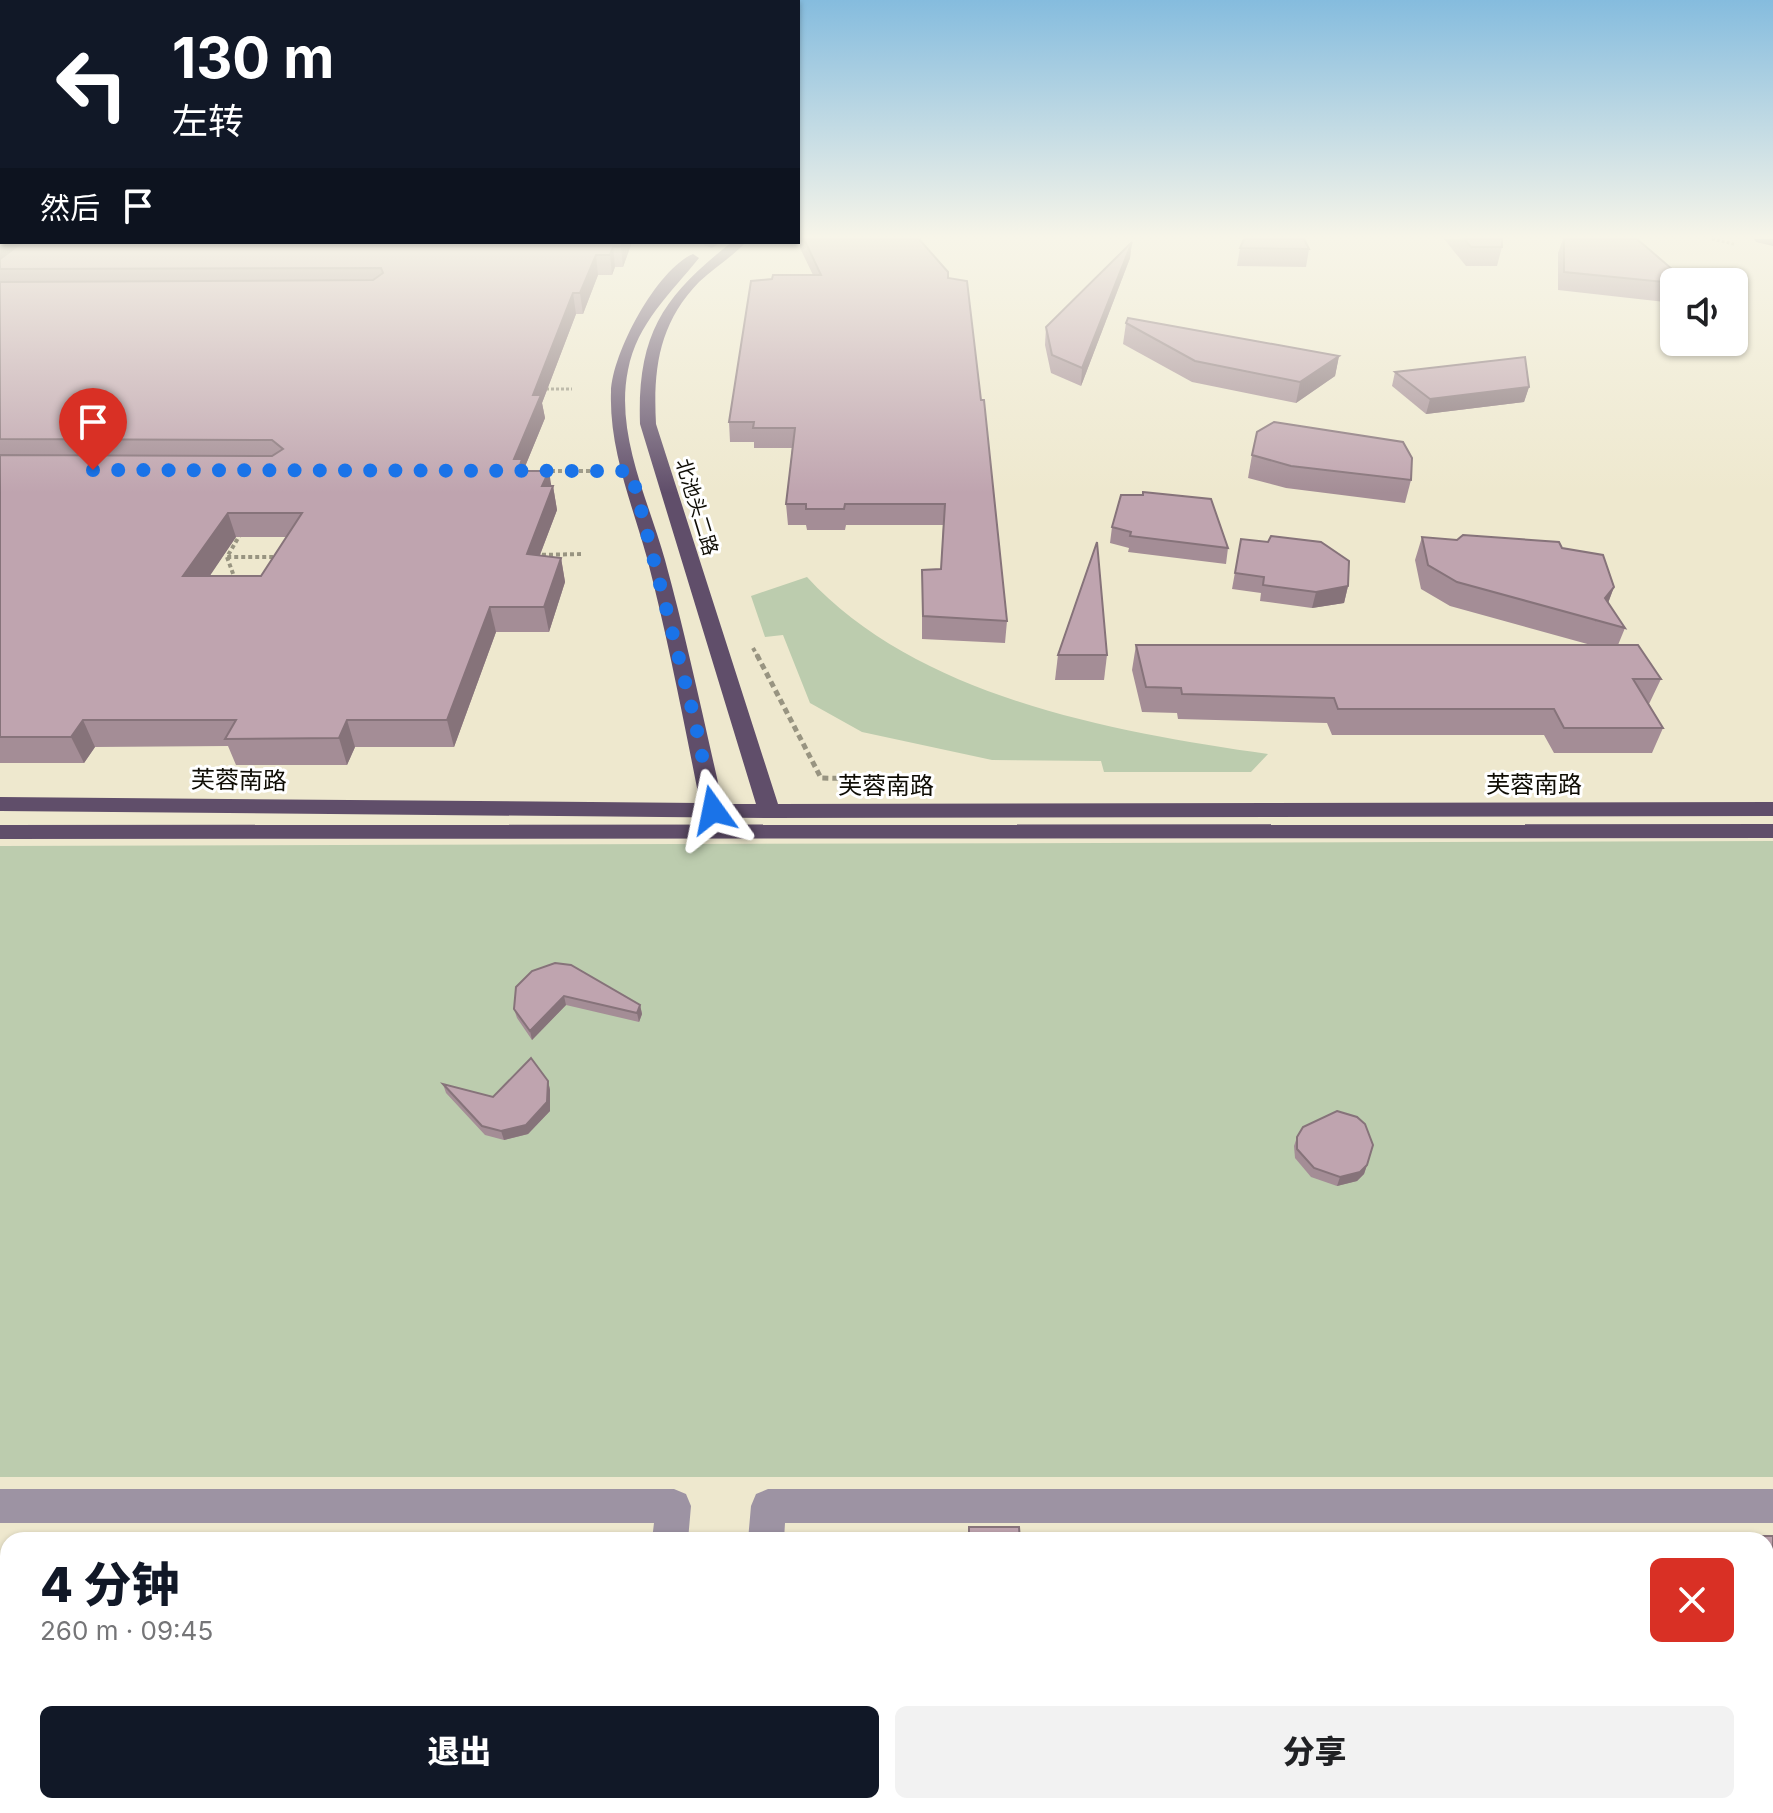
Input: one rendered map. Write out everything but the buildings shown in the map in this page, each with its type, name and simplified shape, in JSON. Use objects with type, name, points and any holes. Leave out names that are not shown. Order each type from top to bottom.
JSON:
[{"type":"main road","points":[[639,324],[632,335],[618,389],[631,471],[692,706],[713,810]]},
{"type":"main road","name":"北池头二路","points":[[660,324],[653,336],[645,393],[648,424],[769,811]]},
{"type":"main road","name":"芙蓉南路","points":[[0,804],[769,811],[1773,809]]},
{"type":"main road","name":"芙蓉南路","points":[[1,832],[1773,831]]},
{"type":"street","points":[[0,1506],[674,1506],[671,1532]]},
{"type":"street","points":[[766,1532],[768,1506],[1773,1506]]},
{"type":"path","points":[[541,389],[572,389]]},
{"type":"path","points":[[539,471],[631,471]]},
{"type":"path","points":[[227,557],[242,532]]},
{"type":"path","points":[[521,555],[583,554]]},
{"type":"path","points":[[227,557],[289,557]]},
{"type":"path","points":[[222,587],[238,586],[227,557]]},
{"type":"path","points":[[748,639],[815,761],[821,778],[874,779]]},
{"type":"green space","points":[[807,577],[852,618],[904,652],[960,680],[1083,720],[1268,754],[1251,772],[1104,772],[1101,761],[992,760],[862,732],[810,703],[783,635],[765,637],[751,596]]},
{"type":"green space","points":[[1773,841],[1773,1477],[0,1477],[0,846]]},
{"type":"route","points":[[93,470],[631,471],[695,721],[713,810]]}]
